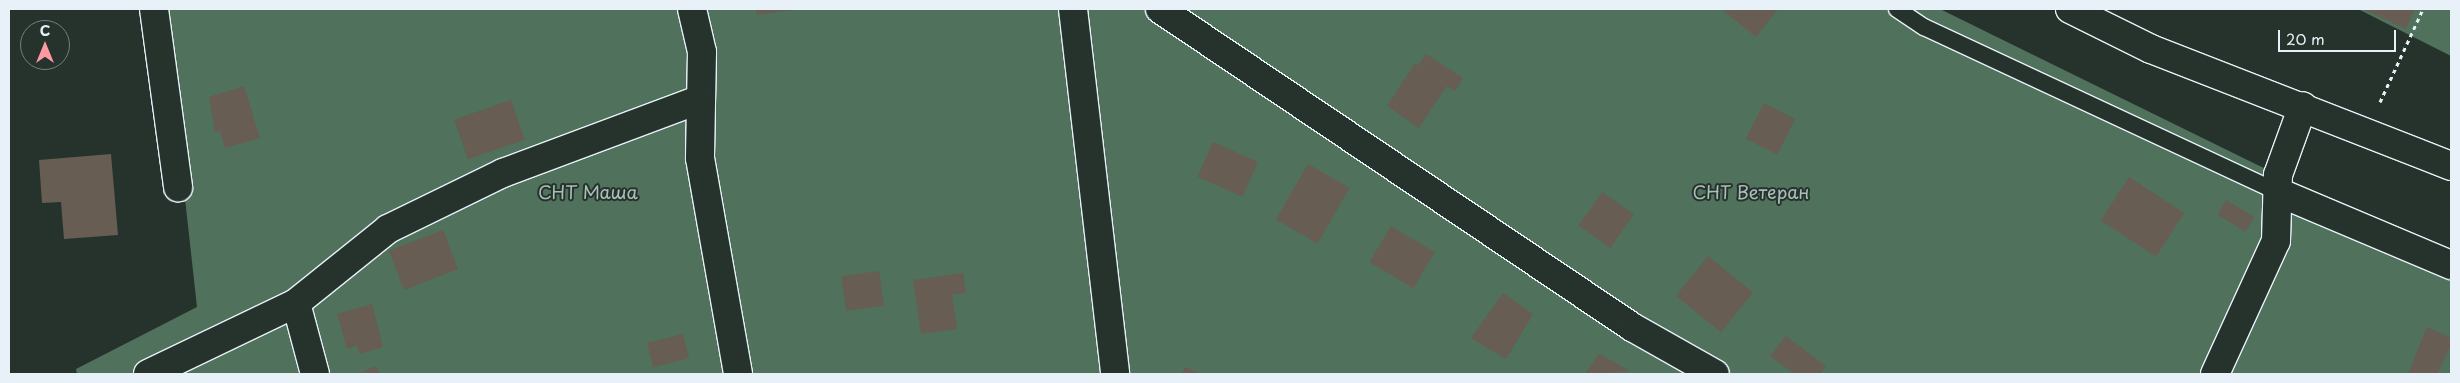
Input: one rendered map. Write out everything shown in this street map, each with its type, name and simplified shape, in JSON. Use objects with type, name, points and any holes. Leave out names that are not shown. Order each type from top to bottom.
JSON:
[{"type":"street","points":[[154,9],[178,187]]},
{"type":"street","points":[[692,9],[702,52],[698,100],[700,158],[738,374]]},
{"type":"street","points":[[1073,9],[1115,374]]},
{"type":"street","points":[[1160,9],[1632,327],[1715,374]]},
{"type":"street","points":[[2070,9],[2151,49],[2303,106],[2451,166]]},
{"type":"street","points":[[148,374],[296,303],[388,229],[503,173],[698,100]]},
{"type":"street","points":[[2215,374],[2276,241],[2278,175],[2303,106]]},
{"type":"street","points":[[2278,192],[2451,265]]},
{"type":"street","points":[[296,303],[315,374]]},
{"type":"lane","points":[[1897,9],[1924,27],[2278,192]]},
{"type":"path","points":[[2378,106],[2422,9]]},
{"type":"green space","points":[[164,9],[1940,9],[2278,175],[2451,250],[2451,374],[77,374],[76,369],[197,307]]},
{"type":"green space","points":[[2358,9],[2451,9],[2451,56]]},
{"type":"building","points":[[756,9],[793,9],[793,10],[757,15]]},
{"type":"building","points":[[1721,9],[1778,9],[1756,37]]},
{"type":"building","points":[[2363,9],[2415,9],[2406,29]]},
{"type":"building","points":[[1426,54],[1463,78],[1455,91],[1447,86],[1419,128],[1387,106],[1415,63],[1418,66]]},
{"type":"building","points":[[244,86],[260,138],[225,148],[220,131],[215,132],[209,97]]},
{"type":"building","points":[[511,100],[525,140],[468,159],[454,120]]},
{"type":"building","points":[[1764,103],[1795,119],[1777,155],[1746,139]]},
{"type":"building","points":[[1213,142],[1258,162],[1242,197],[1198,177]]},
{"type":"building","points":[[111,154],[118,235],[64,239],[61,202],[42,203],[39,160]]},
{"type":"building","points":[[1308,164],[1350,188],[1318,243],[1276,219]]},
{"type":"building","points":[[2129,177],[2184,213],[2156,257],[2101,221]]},
{"type":"building","points":[[1602,192],[1634,214],[1610,248],[1578,226]]},
{"type":"building","points":[[2226,200],[2254,217],[2246,232],[2217,215]]},
{"type":"building","points":[[1391,226],[1435,252],[1413,288],[1369,262]]},
{"type":"building","points":[[443,230],[458,269],[404,290],[389,251]]},
{"type":"building","points":[[1708,256],[1753,293],[1721,332],[1676,296]]},
{"type":"building","points":[[879,271],[884,306],[846,311],[841,276]]},
{"type":"building","points":[[963,273],[966,293],[952,295],[957,329],[921,334],[913,280]]},
{"type":"building","points":[[1503,293],[1533,314],[1506,359],[1471,338]]},
{"type":"building","points":[[372,304],[383,347],[360,354],[357,346],[347,349],[337,314]]},
{"type":"building","points":[[2427,327],[2451,338],[2451,345],[2437,374],[2408,374]]},
{"type":"building","points":[[683,334],[689,358],[653,367],[647,343]]},
{"type":"building","points":[[1786,336],[1826,366],[1820,374],[1795,374],[1770,356]]},
{"type":"building","points":[[1599,354],[1630,371],[1585,374]]},
{"type":"building","points":[[376,366],[379,374],[357,374]]},
{"type":"building","points":[[1185,367],[1202,374],[1182,374]]},
{"type":"park label","name":"СНТ Маша","points":[[588,192]]},
{"type":"park label","name":"СНТ Ветеран","points":[[1751,192]]}]
